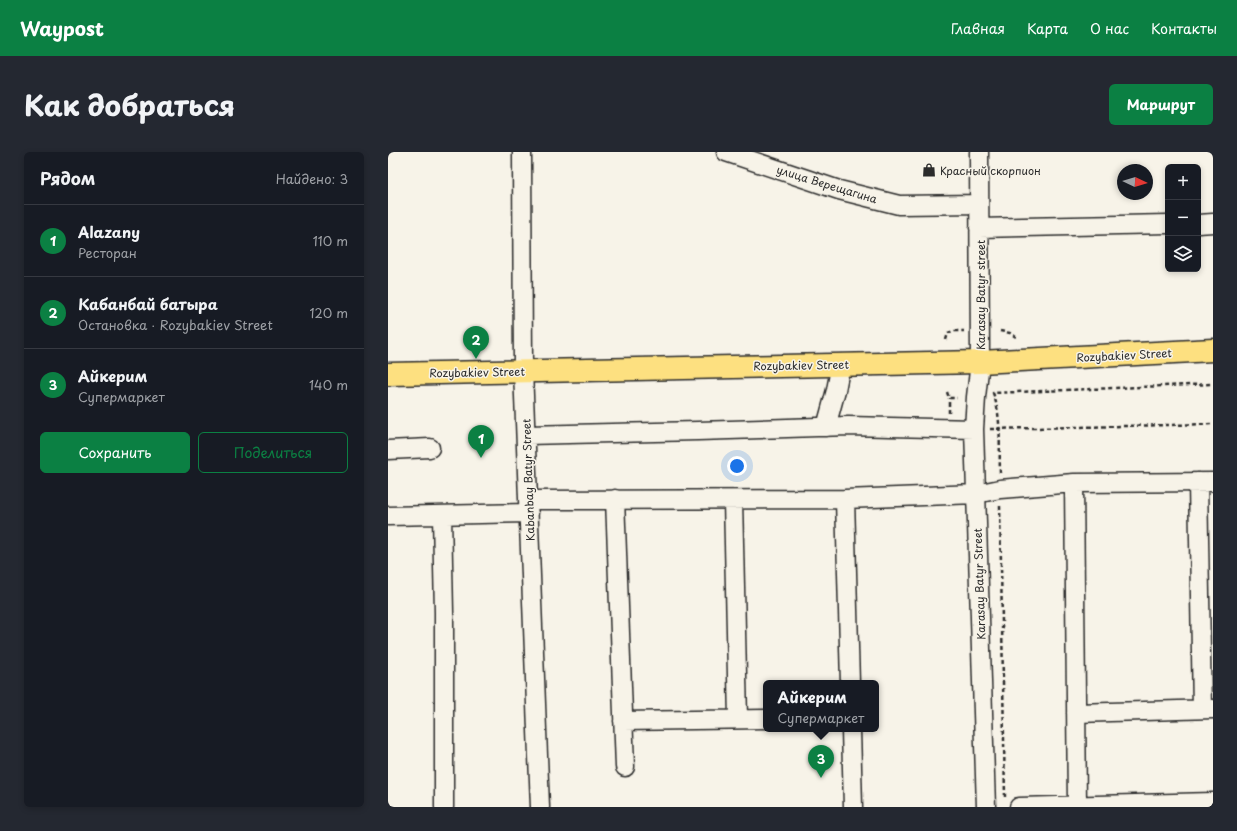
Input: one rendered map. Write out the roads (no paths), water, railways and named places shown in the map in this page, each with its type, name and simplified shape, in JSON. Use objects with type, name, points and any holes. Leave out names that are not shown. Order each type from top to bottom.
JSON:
[{"type":"main road","name":"Rozybakiev Street","points":[[388,374],[523,370],[980,362],[1213,350]]},
{"type":"street","name":"Kabanbay Batyr Street","points":[[522,152],[523,370],[540,807]]},
{"type":"street","name":"улица Верещагина","points":[[726,152],[839,190],[899,205],[979,204]]},
{"type":"street","name":"Karasay Batyr Street","points":[[979,152],[979,228]]},
{"type":"street","points":[[1201,224],[1213,223]]},
{"type":"street","points":[[979,228],[1165,224]]},
{"type":"street","name":"Karasay Batyr street","points":[[979,228],[980,362]]},
{"type":"street","name":"Karasay Batyr Street","points":[[980,362],[974,429],[986,807]]},
{"type":"street","points":[[826,427],[841,364]]},
{"type":"street","points":[[526,435],[848,426],[974,429]]},
{"type":"street","points":[[388,450],[430,448]]},
{"type":"street","points":[[388,516],[442,515],[616,499],[845,499],[976,494],[1000,489],[1074,483],[1206,482],[1207,709],[1076,713]]},
{"type":"street","points":[[1074,483],[1077,806]]},
{"type":"street","points":[[616,499],[625,767]]},
{"type":"street","points":[[845,499],[850,680]]},
{"type":"street","points":[[733,500],[738,719]]},
{"type":"street","points":[[442,515],[444,612],[444,807]]},
{"type":"street","points":[[623,721],[763,719]]},
{"type":"street","points":[[851,732],[853,807]]},
{"type":"street","points":[[1012,803],[1077,806],[1183,805],[1213,802]]},
{"type":"place","name":"Красный скорпион","points":[[929,170]]},
{"type":"place","name":"Кабанбай батыра","points":[[476,359]]},
{"type":"place","name":"Alazany","points":[[481,458]]},
{"type":"place","name":"Айкерим","points":[[821,778]]}]
